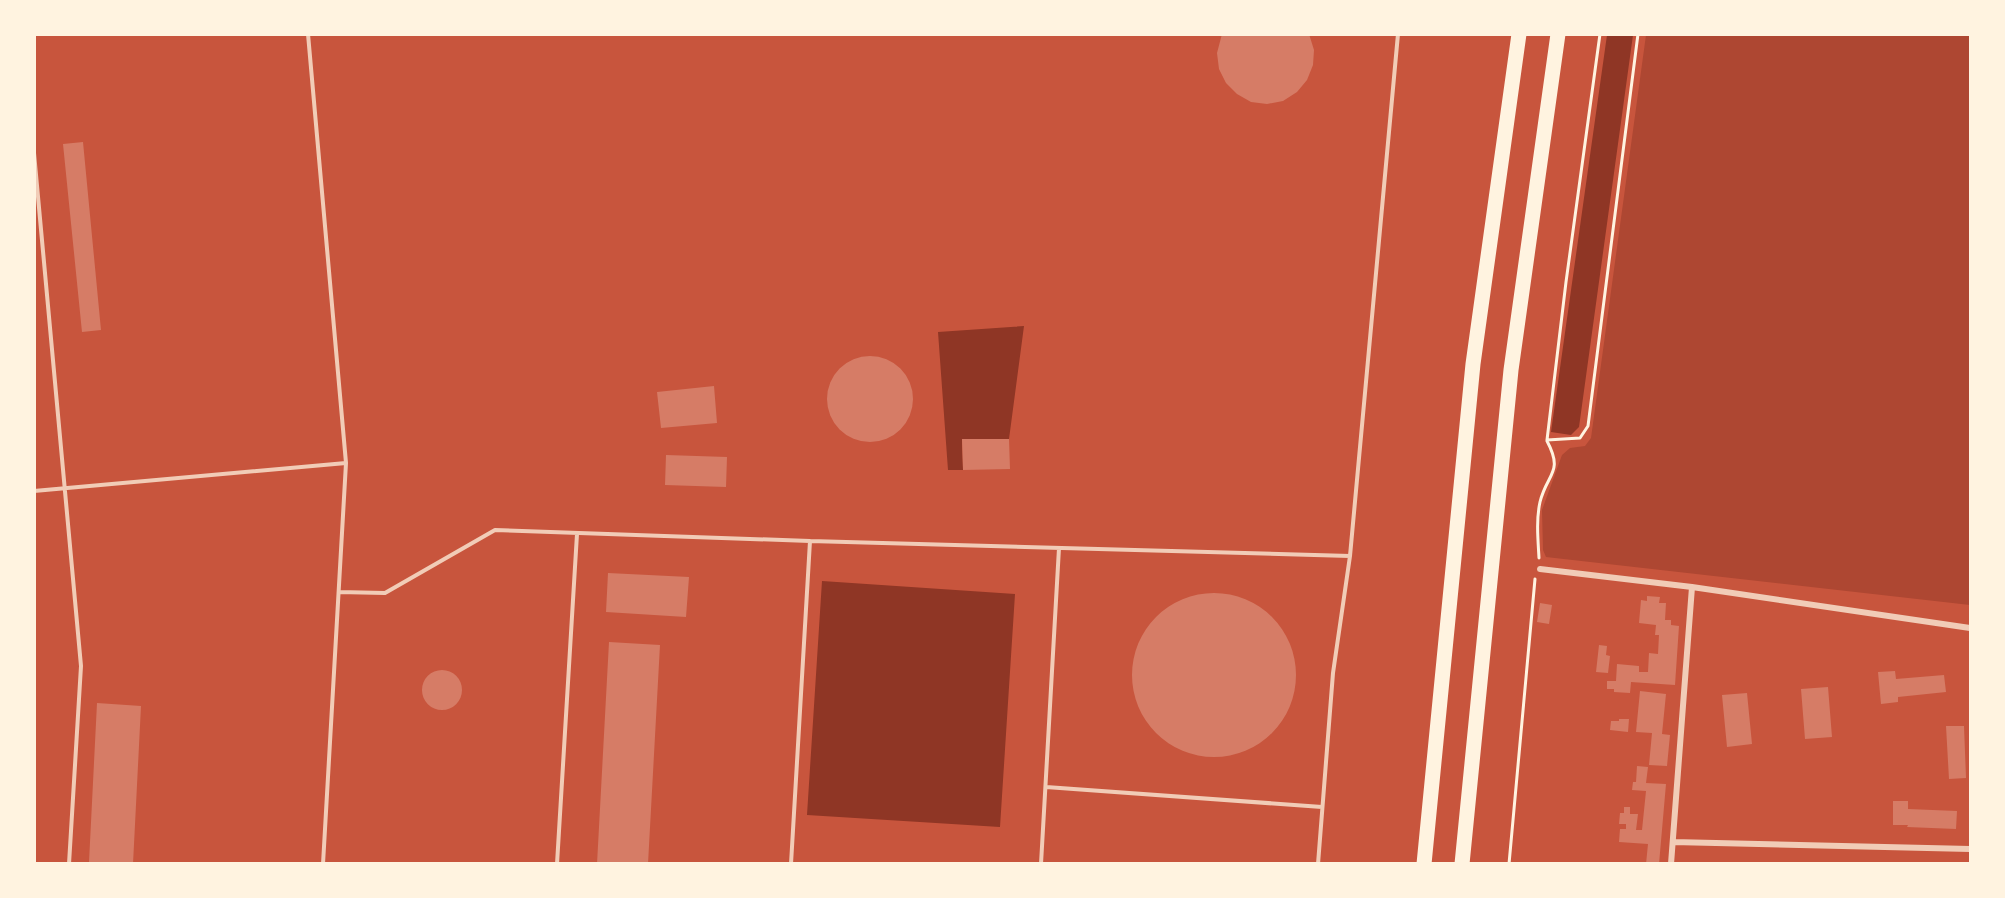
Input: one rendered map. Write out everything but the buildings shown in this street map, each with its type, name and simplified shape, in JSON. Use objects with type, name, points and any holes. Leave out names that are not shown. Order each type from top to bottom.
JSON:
[{"type":"highway","points":[[1424,864],[1473,364],[1519,34]]},
{"type":"highway","points":[[1462,864],[1511,370],[1558,34]]},
{"type":"street","points":[[1540,568],[1692,587],[1971,628]]},
{"type":"street","points":[[1671,864],[1692,587]]},
{"type":"street","points":[[1673,842],[1971,849]]},
{"type":"lane","points":[[308,34],[346,463],[323,864]]},
{"type":"lane","points":[[1318,864],[1333,672],[1350,556],[1398,34]]},
{"type":"lane","points":[[34,153],[81,666],[69,864]]},
{"type":"lane","points":[[34,491],[346,463]]},
{"type":"lane","points":[[339,592],[385,593],[495,530],[1350,556]]},
{"type":"lane","points":[[557,864],[577,534]]},
{"type":"lane","points":[[791,864],[810,541]]},
{"type":"lane","points":[[1041,864],[1059,548]]},
{"type":"lane","points":[[1046,787],[1322,807]]},
{"type":"path","points":[[1509,864],[1535,576],[1540,568],[1538,514],[1541,499],[1555,463],[1554,453],[1547,440],[1600,34]]},
{"type":"path","points":[[1547,440],[1580,438],[1588,426],[1638,34]]},
{"type":"shaded area","points":[[1607,35],[1633,35],[1579,427],[1571,435],[1551,432]]},
{"type":"shaded area","points":[[1646,35],[1970,35],[1970,605],[1546,557],[1543,550],[1542,510],[1562,455],[1570,448],[1585,446],[1591,438]]},
{"type":"shaded area","points":[[1024,326],[1009,439],[962,439],[963,470],[948,470],[938,332]]},
{"type":"shaded area","points":[[822,581],[1015,594],[1000,827],[807,815]]}]
